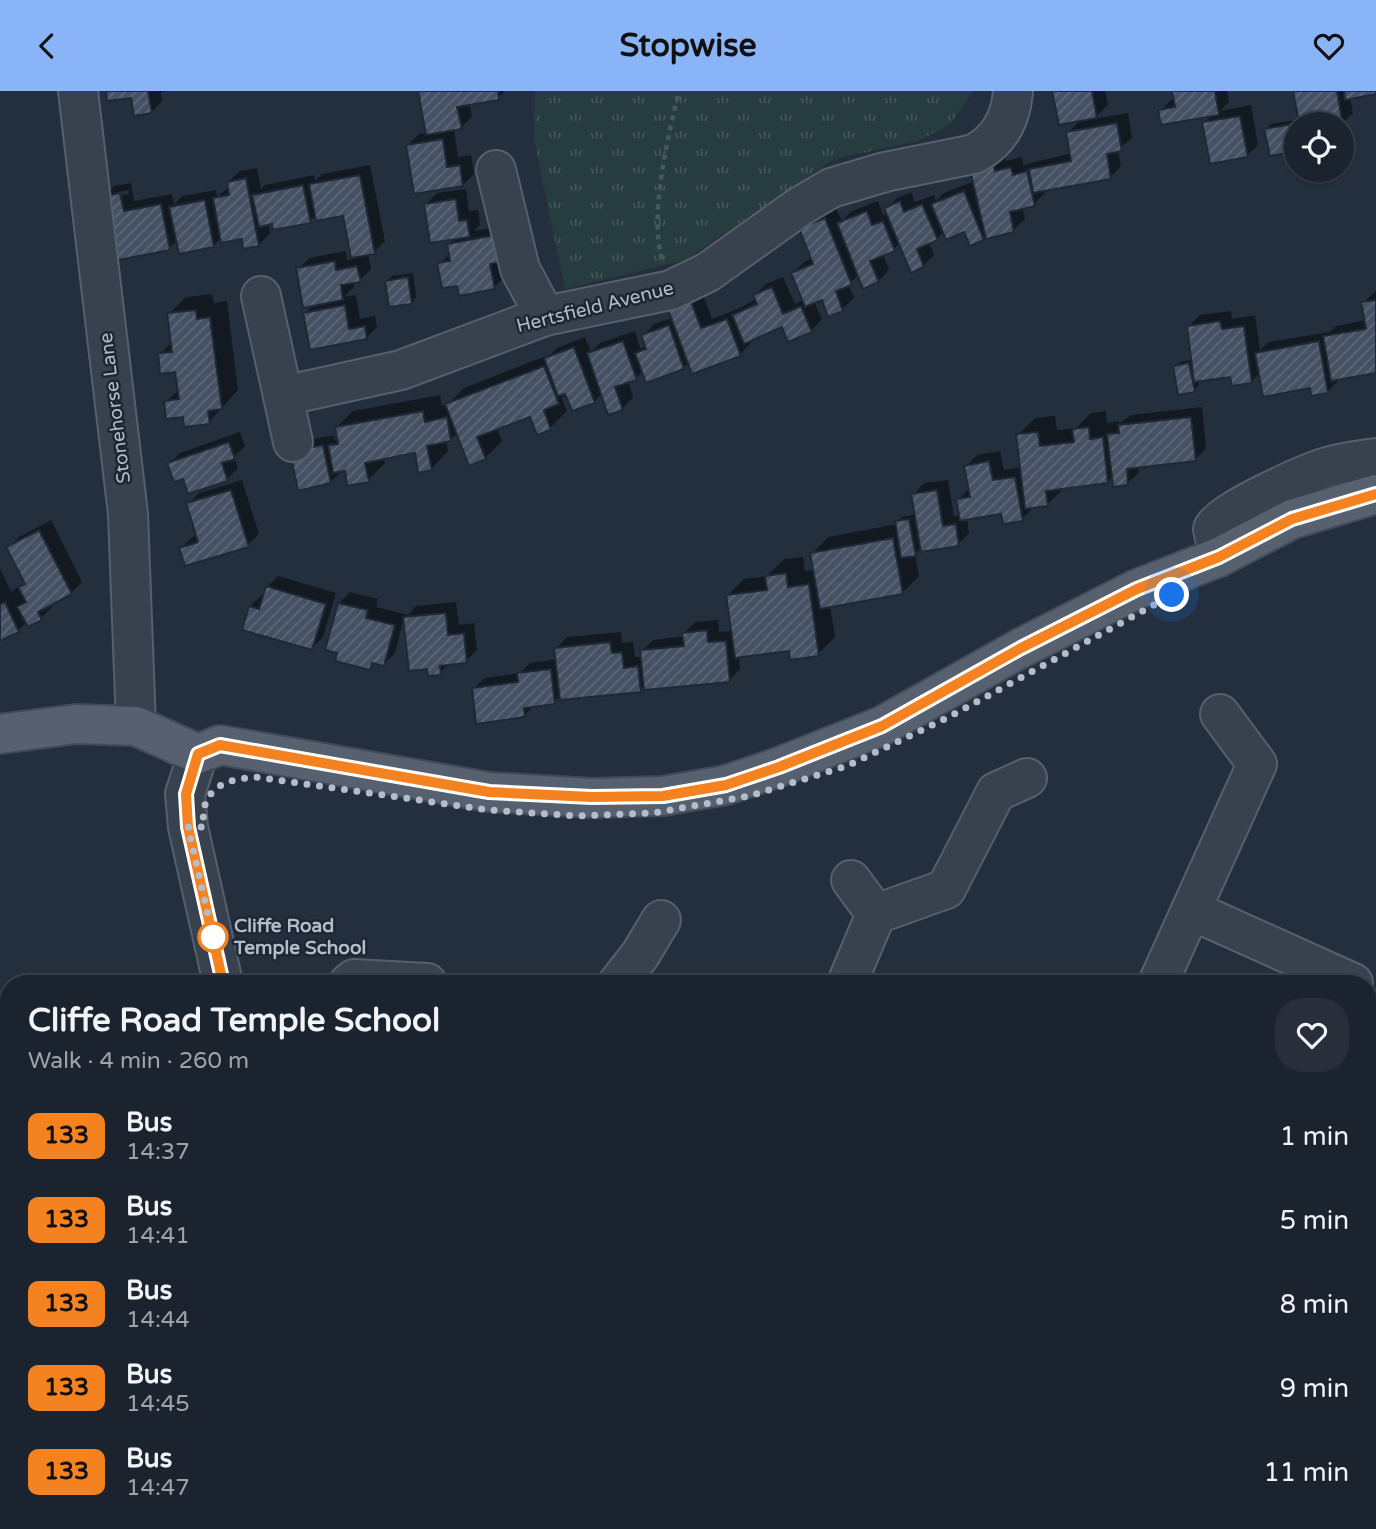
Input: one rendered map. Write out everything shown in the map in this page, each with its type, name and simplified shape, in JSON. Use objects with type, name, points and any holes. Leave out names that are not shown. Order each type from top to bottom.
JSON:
[{"type":"main road","points":[[0,734],[76,724],[136,726],[198,754],[220,745],[489,792],[592,797],[663,796],[726,785],[882,726],[1021,648],[1125,595],[1219,557],[1292,519],[1376,494]]},
{"type":"street","name":"Stonehorse Lane","points":[[78,91],[128,514],[136,726]]},
{"type":"street","name":"Hertsfield Avenue","points":[[283,396],[401,370],[545,316],[671,290],[708,272],[799,207],[831,188],[885,172],[981,150],[995,138],[1006,122],[1013,91]]},
{"type":"street","points":[[496,170],[520,269],[545,316]]},
{"type":"street","points":[[261,296],[293,442]]},
{"type":"street","points":[[1219,557],[1213,529],[1219,520],[1270,491],[1308,474],[1342,463],[1376,458]]},
{"type":"street","points":[[1162,975],[1257,764],[1220,714]]},
{"type":"street","points":[[198,754],[186,794],[188,827],[221,975]]},
{"type":"street","points":[[850,975],[876,914],[946,889],[996,792],[1027,779]]},
{"type":"street","points":[[851,880],[876,914]]},
{"type":"street","points":[[1191,910],[1335,975]]},
{"type":"street","points":[[624,975],[662,920]]},
{"type":"path","points":[[671,290],[658,248],[657,226],[670,128],[678,91]]},
{"type":"green space","points":[[535,91],[974,91],[949,125],[918,141],[834,159],[685,260],[565,289],[534,139]]},
{"type":"building","points":[[106,91],[148,91],[152,113],[134,116],[131,98],[107,101]]},
{"type":"building","points":[[418,91],[498,91],[499,100],[457,107],[462,129],[426,135]]},
{"type":"building","points":[[1052,91],[1092,91],[1097,118],[1059,125]]},
{"type":"building","points":[[1172,91],[1215,91],[1219,115],[1161,125],[1158,110],[1175,107]]},
{"type":"building","points":[[1293,91],[1337,91],[1341,112],[1297,112]]},
{"type":"building","points":[[1344,91],[1376,91],[1376,94],[1345,100]]},
{"type":"building","points":[[1240,116],[1248,157],[1210,164],[1202,122]]},
{"type":"building","points":[[1117,123],[1122,151],[1107,154],[1111,179],[1033,193],[1029,169],[1071,161],[1066,132]]},
{"type":"building","points":[[1284,125],[1284,153],[1270,156],[1264,129]]},
{"type":"building","points":[[443,139],[447,167],[460,165],[463,186],[414,194],[406,145]]},
{"type":"building","points":[[993,164],[995,171],[1011,167],[1013,175],[1027,171],[1035,206],[1010,212],[1014,232],[986,239],[970,170]]},
{"type":"building","points":[[360,175],[375,254],[351,258],[343,216],[316,221],[309,184]]},
{"type":"building","points":[[246,178],[259,246],[243,249],[242,239],[221,243],[213,198],[229,195],[227,182]]},
{"type":"building","points":[[303,185],[311,223],[273,230],[272,224],[259,227],[252,195]]},
{"type":"building","points":[[964,191],[984,240],[970,246],[964,232],[946,240],[931,204]]},
{"type":"building","points":[[120,193],[124,211],[161,204],[170,250],[113,261],[101,197]]},
{"type":"building","points":[[456,199],[459,221],[467,220],[470,237],[430,243],[424,204]]},
{"type":"building","points":[[205,200],[214,247],[179,254],[169,207]]},
{"type":"building","points":[[900,201],[904,212],[922,204],[938,240],[917,249],[924,267],[911,273],[884,208]]},
{"type":"building","points":[[867,211],[872,225],[883,221],[895,251],[870,261],[879,282],[863,289],[837,223]]},
{"type":"building","points":[[825,218],[852,285],[836,291],[843,311],[828,317],[822,300],[805,307],[791,273],[813,264],[799,228]]},
{"type":"building","points":[[501,234],[506,261],[490,264],[495,289],[459,296],[457,286],[442,288],[437,263],[450,261],[447,244]]},
{"type":"building","points":[[335,261],[336,270],[357,266],[361,282],[341,285],[343,300],[303,308],[296,268]]},
{"type":"building","points":[[408,277],[412,304],[389,307],[385,281]]},
{"type":"building","points":[[772,287],[783,314],[801,306],[812,332],[788,342],[782,327],[744,344],[732,315],[757,304],[753,295]]},
{"type":"building","points":[[689,296],[701,328],[727,319],[741,356],[692,374],[666,304]]},
{"type":"building","points":[[1376,300],[1376,373],[1331,381],[1323,336],[1366,329],[1361,302]]},
{"type":"building","points":[[345,305],[349,329],[365,326],[367,339],[310,350],[303,313]]},
{"type":"building","points":[[196,310],[197,319],[210,317],[222,409],[208,411],[210,424],[184,427],[183,417],[166,419],[164,401],[179,399],[175,372],[160,374],[158,353],[172,352],[167,313]]},
{"type":"building","points":[[1220,321],[1222,329],[1244,326],[1252,383],[1232,386],[1230,377],[1194,382],[1187,326]]},
{"type":"building","points":[[669,325],[684,369],[646,383],[635,353],[646,349],[641,335]]},
{"type":"building","points":[[623,341],[637,380],[615,387],[623,410],[608,415],[587,353]]},
{"type":"building","points":[[1319,341],[1328,393],[1311,396],[1310,388],[1263,397],[1255,353]]},
{"type":"building","points":[[574,347],[595,403],[572,411],[565,394],[558,396],[544,358]]},
{"type":"building","points":[[1189,363],[1195,392],[1178,395],[1173,366]]},
{"type":"building","points":[[544,366],[559,404],[544,410],[551,430],[537,435],[530,417],[477,437],[486,459],[469,466],[445,404]]},
{"type":"building","points":[[423,411],[425,422],[447,417],[451,441],[427,446],[432,470],[418,473],[415,453],[365,463],[369,482],[347,486],[345,471],[333,473],[328,445],[338,444],[335,427]]},
{"type":"building","points":[[1191,417],[1196,461],[1127,469],[1128,485],[1113,487],[1107,434],[1119,433],[1118,425]]},
{"type":"building","points":[[1089,427],[1090,439],[1103,437],[1108,483],[1046,491],[1048,506],[1025,509],[1016,434],[1038,432],[1040,446],[1074,442],[1072,429]]},
{"type":"building","points":[[229,442],[235,459],[222,463],[228,481],[188,494],[183,479],[174,482],[167,463]]},
{"type":"building","points":[[323,445],[331,483],[298,491],[290,452]]},
{"type":"building","points":[[989,461],[993,480],[1015,477],[1023,521],[1003,524],[1001,514],[960,521],[956,499],[970,497],[964,466]]},
{"type":"building","points":[[231,490],[249,547],[185,566],[179,548],[198,542],[186,503]]},
{"type":"building","points":[[937,490],[943,526],[956,524],[959,546],[921,552],[911,494]]},
{"type":"building","points":[[909,519],[916,556],[901,558],[895,521]]},
{"type":"building","points":[[39,530],[72,594],[38,612],[42,620],[28,627],[17,607],[26,602],[18,587],[25,584],[6,547]]},
{"type":"building","points":[[893,538],[903,594],[820,609],[810,553]]},
{"type":"building","points":[[786,573],[788,587],[809,584],[819,656],[790,660],[789,651],[735,658],[726,595],[767,590],[765,576]]},
{"type":"building","points":[[266,586],[326,604],[312,650],[242,630],[249,606],[259,609]]},
{"type":"building","points":[[5,602],[19,632],[0,641],[0,605]]},
{"type":"building","points":[[338,603],[368,610],[366,618],[395,625],[384,666],[372,663],[370,670],[335,661],[337,653],[325,650]]},
{"type":"building","points":[[446,613],[448,635],[464,633],[467,663],[440,666],[441,675],[428,676],[427,669],[409,671],[403,617]]},
{"type":"building","points":[[707,630],[708,642],[726,641],[730,682],[644,690],[640,650],[684,646],[682,633]]},
{"type":"building","points":[[610,642],[612,653],[622,652],[624,668],[638,666],[641,692],[560,700],[554,648]]},
{"type":"building","points":[[551,669],[555,704],[524,708],[525,717],[476,724],[472,688],[518,682],[517,673]]},
{"type":"bus line","name":"133","points":[[221,975],[188,827],[186,794],[198,754],[220,745],[489,792],[592,797],[663,796],[726,785],[882,726],[1021,648],[1137,589],[1219,557],[1292,519],[1376,494]]},
{"type":"place","name":"Cliffe Road Temple School","points":[[213,937]]},
{"type":"route","points":[[213,937],[188,827],[204,827],[202,812],[208,796],[235,778],[256,777],[489,810],[578,816],[653,813],[749,796],[847,766],[949,717],[1172,595]]}]
